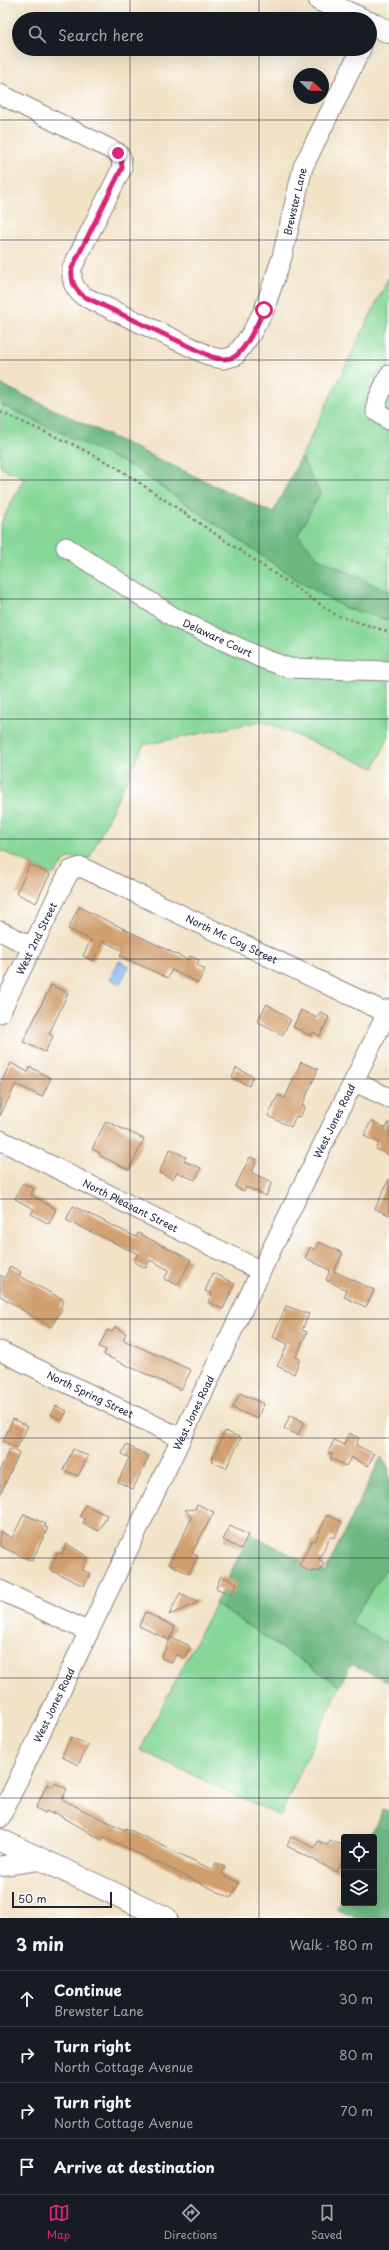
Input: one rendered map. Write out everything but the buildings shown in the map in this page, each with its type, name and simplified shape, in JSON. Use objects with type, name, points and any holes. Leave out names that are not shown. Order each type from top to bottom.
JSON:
[{"type":"main road","points":[[320,0],[344,12]]},
{"type":"main road","points":[[0,1840],[166,1918]]},
{"type":"street","name":"Brewster Lane","points":[[0,94],[118,153],[121,157],[122,168],[72,268],[71,278],[75,289],[83,296],[212,357],[223,359],[235,356],[251,334],[264,310],[282,257],[303,167],[358,56]]},
{"type":"street","points":[[383,416],[377,401],[389,375]]},
{"type":"street","name":"Delaware Court","points":[[66,547],[175,618],[261,658],[289,668],[389,671]]},
{"type":"street","name":"North Mc Coy Street","points":[[76,868],[81,867],[388,1011]]},
{"type":"street","name":"West 2nd Street","points":[[0,1013],[66,878],[71,870],[76,868]]},
{"type":"street","points":[[0,931],[32,947]]},
{"type":"street","name":"West Jones Road","points":[[0,1818],[261,1271],[355,1082],[388,1011]]},
{"type":"street","points":[[355,1082],[389,1098]]},
{"type":"street","name":"North Pleasant Street","points":[[0,1140],[261,1271]]},
{"type":"street","name":"North Spring Street","points":[[0,1351],[181,1438]]},
{"type":"street","points":[[0,1590],[89,1632]]},
{"type":"street","points":[[0,1866],[42,1860]]},
{"type":"path","points":[[0,412],[72,444],[116,467],[336,615],[389,632]]},
{"type":"green space","points":[[389,277],[389,592],[318,558],[298,535],[320,493],[301,457]]},
{"type":"green space","points":[[0,384],[273,513],[301,457],[320,493],[298,535],[318,558],[389,592],[389,620],[345,608],[297,580],[133,467],[0,404]]},
{"type":"green space","points":[[0,404],[133,467],[297,580],[345,608],[389,620],[389,737],[374,768],[262,721],[143,745],[89,859],[68,858],[53,875],[0,850],[0,525],[24,478],[0,467]]},
{"type":"green space","points":[[381,1457],[389,1469],[389,1565],[350,1623],[389,1644],[389,1682],[351,1664],[340,1686],[215,1604],[250,1534],[325,1572]]},
{"type":"green space","points":[[389,1565],[389,1644],[350,1623]]},
{"type":"green space","points":[[215,1604],[340,1686],[280,1816],[140,1750]]},
{"type":"green space","points":[[383,1809],[389,1811],[389,1918],[356,1918],[336,1909],[341,1899],[341,1906],[377,1906],[377,1834],[371,1834]]},
{"type":"water","points":[[119,961],[129,966],[120,984],[110,979]]},
{"type":"route","points":[[118,153],[121,157],[122,168],[72,268],[71,278],[75,289],[83,296],[212,357],[223,359],[235,356],[251,334],[264,310]]}]
